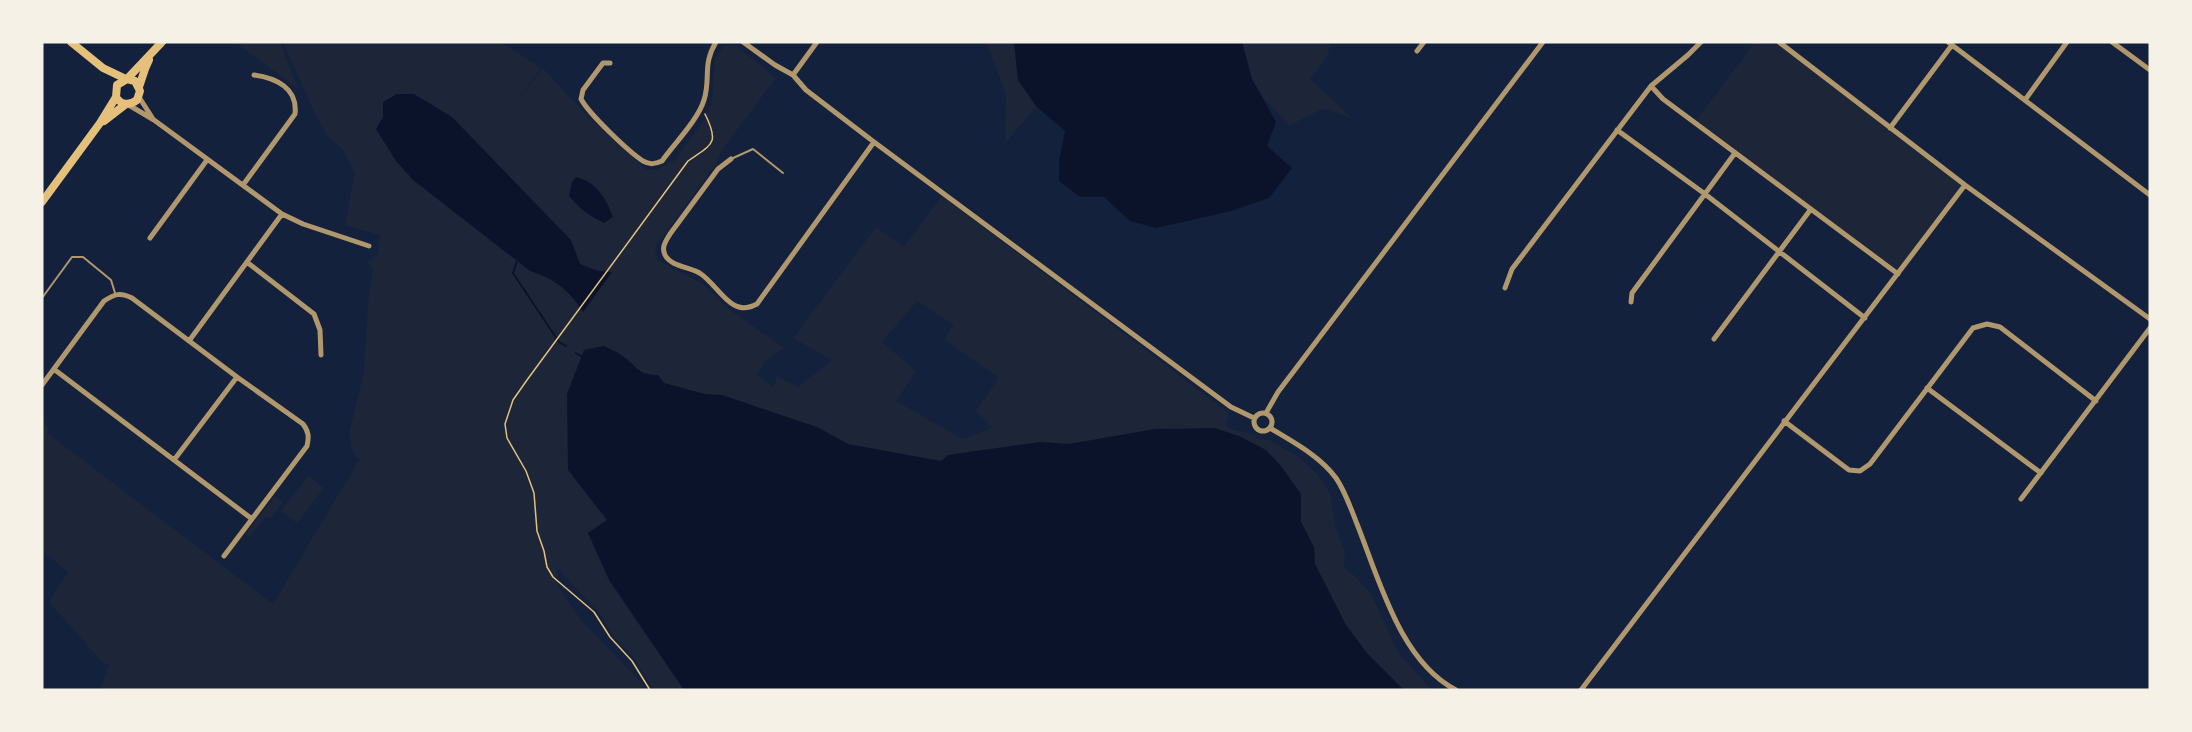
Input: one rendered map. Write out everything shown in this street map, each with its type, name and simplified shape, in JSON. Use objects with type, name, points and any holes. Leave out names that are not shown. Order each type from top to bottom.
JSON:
[{"type":"main road","points":[[71,42],[103,68],[135,81],[139,87]]},
{"type":"main road","points":[[42,202],[100,123],[119,82],[127,79],[162,42]]},
{"type":"main road","points":[[100,123],[139,97],[144,69],[154,50]]},
{"type":"main road","points":[[103,68],[115,93],[122,103],[127,104]]},
{"type":"street","points":[[610,63],[603,63],[583,90],[581,99],[587,110],[604,126],[644,162],[653,164],[662,161],[700,110],[706,92],[709,54],[716,42]]},
{"type":"street","points":[[743,42],[793,75],[806,90],[874,142],[1232,407],[1254,418]]},
{"type":"street","points":[[793,75],[817,42]]},
{"type":"street","points":[[1417,51],[1424,42]]},
{"type":"street","points":[[1266,413],[1278,392],[1543,42]]},
{"type":"street","points":[[1505,288],[1512,269],[1651,86],[1701,42]]},
{"type":"street","points":[[1779,42],[1965,185],[2150,319]]},
{"type":"street","points":[[2025,100],[2067,42]]},
{"type":"street","points":[[2117,43],[2150,70]]},
{"type":"street","points":[[1890,128],[1950,44],[2150,195]]},
{"type":"street","points":[[243,185],[295,114],[294,97],[285,87],[268,77],[254,75]]},
{"type":"street","points":[[1651,86],[1663,99],[1898,274]]},
{"type":"street","points":[[139,97],[154,120]]},
{"type":"street","points":[[127,104],[154,120],[282,214],[303,224],[369,246]]},
{"type":"street","points":[[1617,130],[1705,194],[1865,318]]},
{"type":"street","points":[[731,159],[718,169],[670,234],[664,244],[663,252],[668,261],[698,272],[708,279],[733,304],[740,308],[749,308],[757,304],[874,142]]},
{"type":"street","points":[[1631,302],[1632,292],[1736,153]]},
{"type":"street","points":[[150,238],[207,160]]},
{"type":"street","points":[[1581,690],[1965,185]]},
{"type":"street","points":[[1714,339],[1811,209]]},
{"type":"street","points":[[189,341],[282,214]]},
{"type":"street","points":[[248,263],[314,314],[320,330],[321,355]]},
{"type":"street","points":[[42,385],[104,301],[116,294],[124,294],[303,424],[308,429],[307,446],[224,556]]},
{"type":"street","points":[[1784,421],[1849,470],[1860,471],[1870,464],[1973,328],[1987,324],[2000,327],[2096,400]]},
{"type":"street","points":[[2021,499],[2150,328]]},
{"type":"street","points":[[55,370],[252,519]]},
{"type":"street","points":[[174,460],[237,377]]},
{"type":"street","points":[[1927,388],[2041,472]]},
{"type":"street","points":[[1259,413],[1266,413],[1272,419],[1270,428],[1258,431],[1254,426],[1254,418],[1259,413]]},
{"type":"street","points":[[1270,428],[1314,456],[1337,479],[1396,623],[1432,671],[1448,686],[1456,690]]},
{"type":"lane","points":[[731,159],[753,149],[783,173]]},
{"type":"lane","points":[[42,298],[72,257],[83,257],[111,280],[116,294]]},
{"type":"path","points":[[650,690],[632,661],[610,637],[594,612],[553,577],[547,567],[537,531],[534,493],[526,471],[507,438],[505,424],[513,400],[527,380],[688,161],[707,148],[712,141],[714,134],[705,115]]},
{"type":"shaded area","points":[[235,42],[280,42],[298,89]]},
{"type":"shaded area","points":[[283,42],[500,42],[541,68],[518,100],[543,68],[619,145],[646,169],[654,170],[673,162],[705,119],[712,99],[715,58],[724,46],[734,44],[776,78],[721,151],[717,163],[656,246],[655,252],[658,260],[703,284],[730,310],[784,348],[765,361],[757,375],[774,387],[777,376],[798,387],[832,360],[793,338],[876,227],[904,247],[942,196],[1229,413],[1225,425],[1231,429],[1255,435],[1257,439],[1269,440],[1299,457],[1318,475],[1330,493],[1336,528],[1345,552],[1344,566],[1371,594],[1399,654],[1432,690],[653,690],[634,658],[614,637],[601,615],[556,567],[558,586],[581,620],[648,690],[100,690],[109,664],[103,663],[49,602],[68,572],[42,551],[42,422],[49,428],[47,433],[273,604],[359,460],[352,450],[349,433],[364,372],[368,304],[373,270],[367,262],[378,254],[380,235],[345,225],[355,173],[343,150],[327,135],[315,114]],"holes":[[[917,301],[954,325],[944,339],[999,378],[976,411],[993,428],[963,439],[896,401],[916,371],[882,342]]]},
{"type":"shaded area","points":[[986,42],[1014,42],[1018,80],[1036,106],[1005,144],[1006,94]]},
{"type":"shaded area","points":[[1014,42],[1242,42],[1252,79],[1276,122],[1267,146],[1292,168],[1269,198],[1231,211],[1156,228],[1130,221],[1104,197],[1080,197],[1059,181],[1059,161],[1065,131],[1036,106],[1018,80]]},
{"type":"shaded area","points":[[1242,42],[1330,42],[1328,55],[1310,79],[1353,119],[1324,108],[1290,125],[1264,99],[1252,79]]},
{"type":"shaded area","points":[[1755,42],[1779,42],[1965,185],[1898,274],[1695,122]]},
{"type":"shaded area","points":[[397,94],[414,94],[452,117],[571,240],[580,264],[598,271],[612,272],[583,312],[561,286],[530,271],[413,180],[396,161],[376,129],[383,117],[383,102]]},
{"type":"shaded area","points":[[576,177],[590,183],[600,192],[613,217],[604,223],[589,215],[569,196],[572,182]]},
{"type":"shaded area","points":[[604,346],[641,371],[658,375],[664,383],[705,394],[722,395],[817,427],[848,444],[941,461],[948,455],[1040,442],[1069,444],[1155,429],[1215,428],[1239,436],[1266,450],[1301,494],[1301,522],[1314,547],[1315,564],[1346,625],[1367,653],[1404,690],[684,690],[609,580],[588,533],[607,520],[568,470],[567,394],[584,350]]},
{"type":"shaded area","points":[[308,476],[324,488],[297,523],[281,511]]},
{"type":"shaded area","points":[[275,496],[283,502],[270,519],[266,516],[249,537],[246,534]]},
{"type":"waterway","points":[[517,261],[513,273],[559,342],[566,346]]},
{"type":"waterway","points":[[576,353],[581,356]]}]
